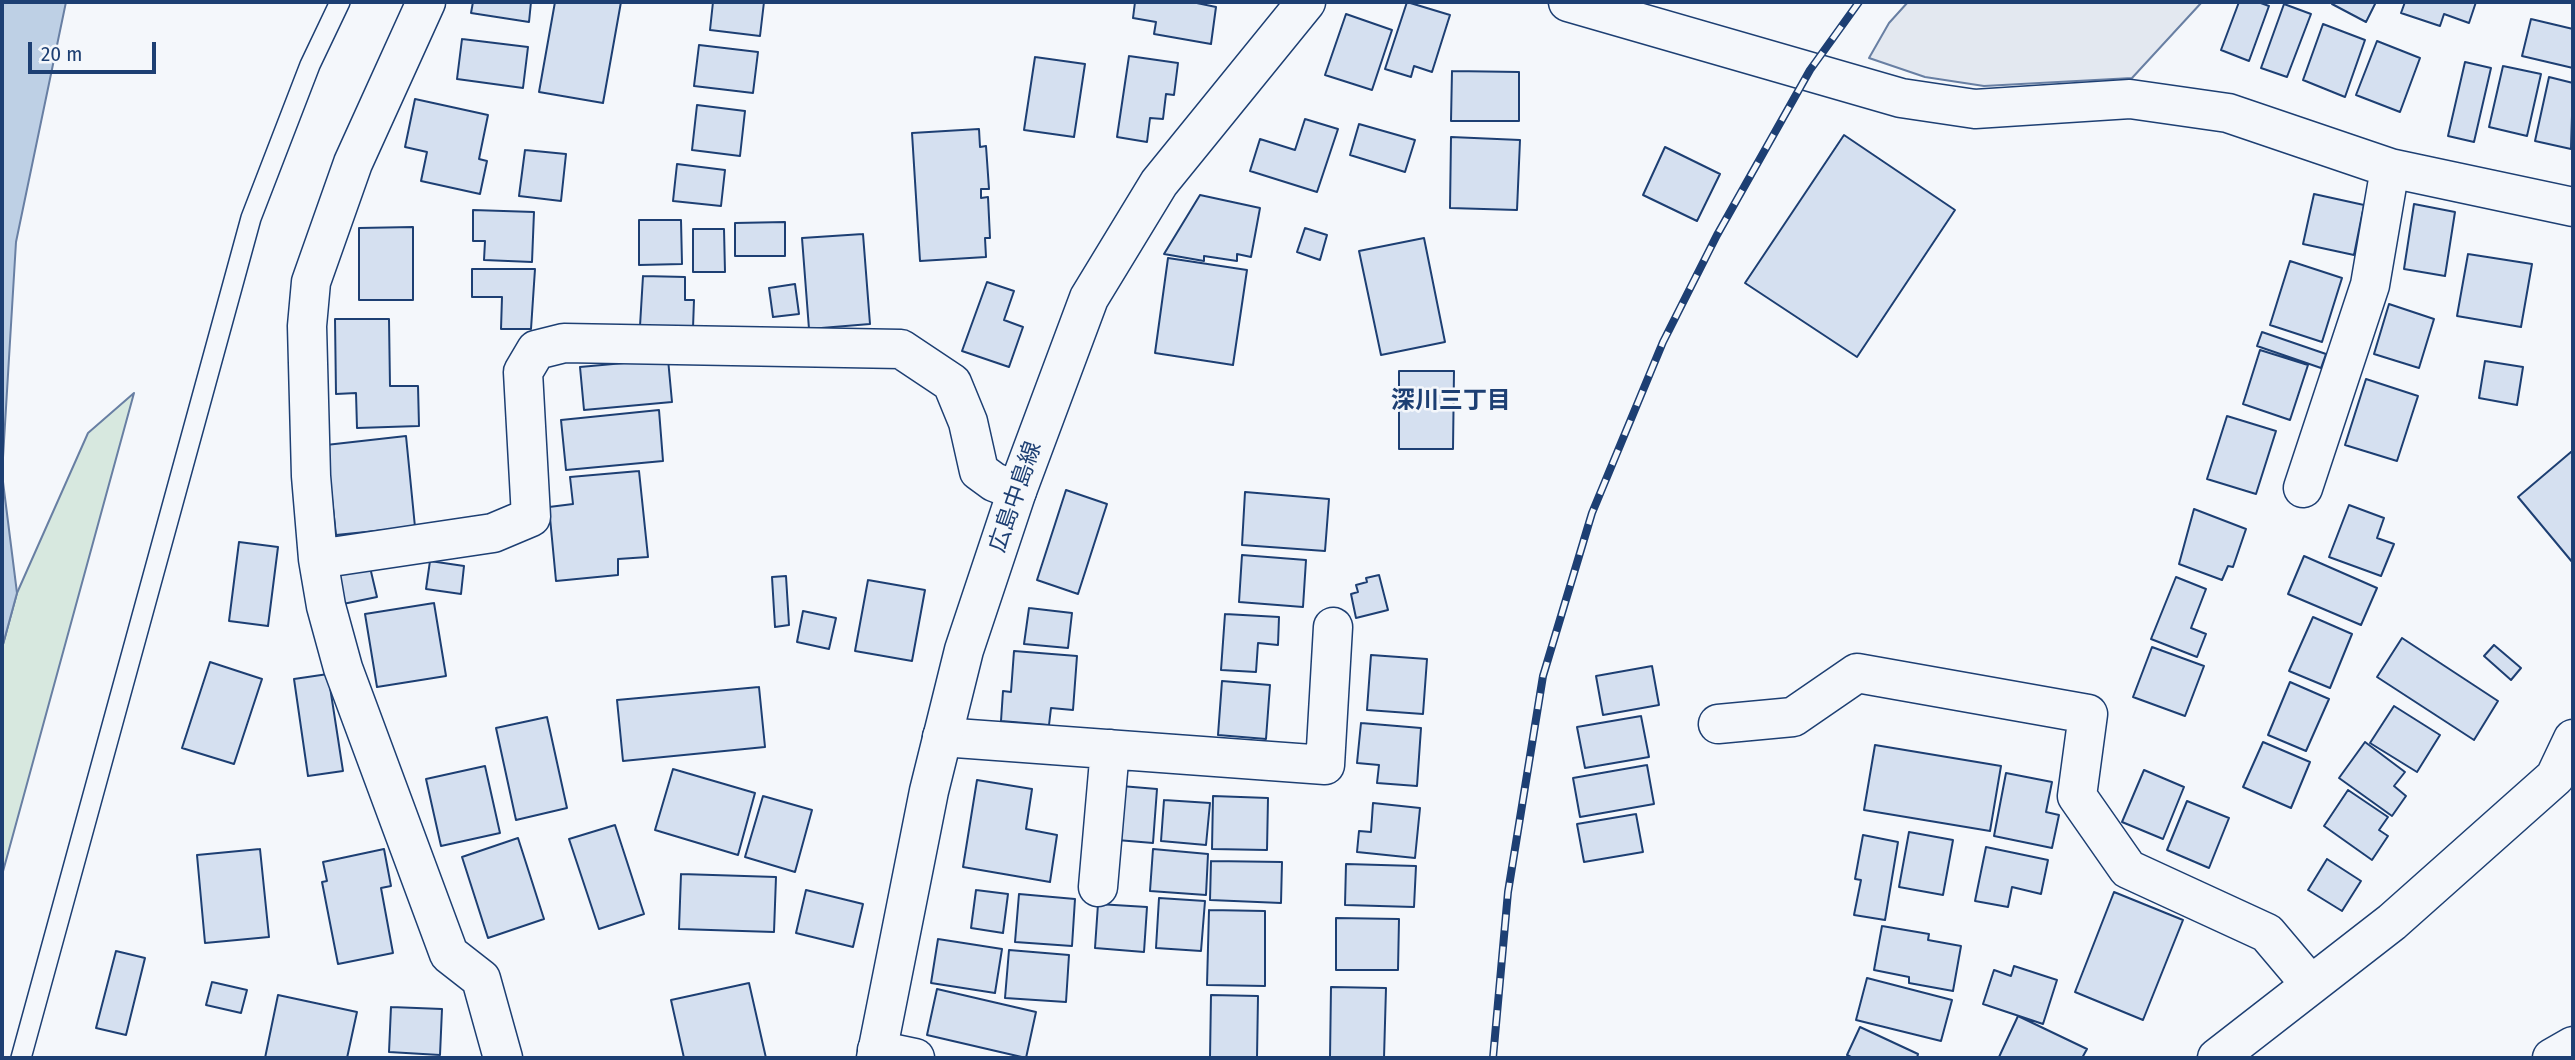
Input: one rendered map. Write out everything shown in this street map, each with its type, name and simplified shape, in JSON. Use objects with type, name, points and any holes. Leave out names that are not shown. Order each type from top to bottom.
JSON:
[{"type":"street","points":[[426,2],[353,163],[311,282],[307,326],[311,476],[318,559],[326,606],[348,681],[449,954],[481,979],[503,1058]]},
{"type":"street","name":"広島中島線","points":[[876,1054],[942,737],[964,650],[1017,491],[1089,298],[1159,183],[1306,2]]},
{"type":"street","points":[[1568,2],[1901,98],[1975,109],[2130,99],[2228,113],[2390,168],[2573,207]]},
{"type":"street","points":[[2303,488],[2370,285],[2390,168]]},
{"type":"street","points":[[318,559],[493,533],[531,517],[523,372],[536,350],[564,344],[901,349],[953,383],[968,422],[979,471],[994,482],[1017,491]]},
{"type":"street","points":[[942,737],[1325,765],[1333,627]]},
{"type":"street","points":[[1718,724],[1793,717],[1857,673],[2088,715],[2077,796],[2128,869],[2267,933],[2311,985]]},
{"type":"street","points":[[2217,1058],[2392,922],[2555,777],[2573,739]]},
{"type":"street","points":[[1098,887],[1110,749]]},
{"type":"street","points":[[2552,1058],[2573,1046]]},
{"type":"street","points":[[876,1054],[915,1058]]},
{"type":"lane","points":[[21,1058],[251,218],[310,65],[340,2]]},
{"type":"shaded area","points":[[1908,2],[2202,2],[2132,78],[1984,86],[1925,77],[1869,58],[1889,23]]},
{"type":"shaded area","points":[[134,393],[2,875],[2,648],[17,593],[88,433]]},
{"type":"water","points":[[2,2],[66,2],[16,242],[2,474]]},
{"type":"water","points":[[2,474],[17,593],[2,648]]},
{"type":"building","points":[[473,2],[531,2],[529,22],[471,13]]},
{"type":"building","points":[[555,2],[621,2],[603,103],[539,92]]},
{"type":"building","points":[[713,2],[764,2],[760,36],[710,30]]},
{"type":"building","points":[[1135,2],[1192,2],[1216,7],[1211,44],[1154,34],[1156,22],[1133,18]]},
{"type":"building","points":[[1407,2],[1450,15],[1432,72],[1414,66],[1411,77],[1385,69]]},
{"type":"building","points":[[2239,2],[2258,2],[2269,6],[2249,61],[2221,50]]},
{"type":"building","points":[[2376,2],[2366,22],[2332,4]]},
{"type":"building","points":[[2405,2],[2476,2],[2469,23],[2444,14],[2440,26],[2401,13]]},
{"type":"building","points":[[2284,4],[2311,14],[2287,77],[2261,68]]},
{"type":"building","points":[[1346,14],[1392,30],[1372,90],[1325,75]]},
{"type":"building","points":[[2531,19],[2573,29],[2573,68],[2522,56]]},
{"type":"building","points":[[2323,24],[2365,40],[2345,97],[2303,80]]},
{"type":"building","points":[[462,39],[528,47],[523,88],[457,79]]},
{"type":"building","points":[[2377,41],[2420,58],[2400,112],[2356,95]]},
{"type":"building","points":[[699,45],[758,52],[753,93],[694,86]]},
{"type":"building","points":[[1129,56],[1178,63],[1174,95],[1166,94],[1163,119],[1150,118],[1147,142],[1117,137]]},
{"type":"building","points":[[1035,57],[1085,64],[1074,137],[1024,130]]},
{"type":"building","points":[[2465,62],[2491,68],[2474,142],[2448,136]]},
{"type":"building","points":[[2503,66],[2541,74],[2527,136],[2489,127]]},
{"type":"building","points":[[1452,71],[1519,72],[1519,121],[1451,121]]},
{"type":"building","points":[[2549,77],[2573,83],[2571,149],[2535,141]]},
{"type":"building","points":[[415,99],[488,115],[479,159],[487,161],[480,194],[421,181],[427,152],[405,147]]},
{"type":"building","points":[[697,105],[745,111],[740,156],[692,150]]},
{"type":"building","points":[[1305,119],[1338,129],[1317,192],[1250,171],[1260,139],[1295,150]]},
{"type":"building","points":[[1359,124],[1415,140],[1405,172],[1350,155]]},
{"type":"building","points":[[979,129],[980,147],[986,146],[989,189],[981,189],[981,198],[988,197],[990,238],[985,238],[986,257],[920,261],[912,133]]},
{"type":"building","points":[[1844,135],[1955,210],[1857,357],[1745,283]]},
{"type":"building","points":[[1451,137],[1520,140],[1517,210],[1450,208]]},
{"type":"building","points":[[1665,147],[1720,174],[1697,221],[1643,195]]},
{"type":"building","points":[[525,150],[566,154],[561,201],[519,196]]},
{"type":"building","points":[[677,164],[725,170],[721,206],[673,201]]},
{"type":"building","points":[[2314,194],[2364,205],[2354,255],[2303,244]]},
{"type":"building","points":[[1200,195],[1260,208],[1251,257],[1237,254],[1237,261],[1204,256],[1204,261],[1164,254]]},
{"type":"building","points":[[2414,204],[2455,212],[2445,276],[2404,269]]},
{"type":"building","points":[[473,210],[534,212],[532,262],[484,260],[485,241],[473,241]]},
{"type":"building","points":[[639,220],[681,220],[682,264],[639,265]]},
{"type":"building","points":[[785,222],[785,256],[735,256],[735,223]]},
{"type":"building","points":[[413,227],[413,300],[359,300],[359,228]]},
{"type":"building","points":[[1305,228],[1327,235],[1320,260],[1297,252]]},
{"type":"building","points":[[693,229],[724,229],[725,272],[693,272]]},
{"type":"building","points":[[863,234],[870,324],[809,329],[802,238]]},
{"type":"building","points":[[1424,238],[1445,342],[1381,355],[1359,251]]},
{"type":"building","points":[[2468,254],[2532,264],[2521,327],[2457,316]]},
{"type":"building","points":[[1168,258],[1247,270],[1233,365],[1155,353]]},
{"type":"building","points":[[2290,261],[2342,278],[2322,342],[2270,325]]},
{"type":"building","points":[[472,269],[535,269],[531,329],[501,329],[502,297],[472,297]]},
{"type":"building","points":[[643,276],[685,277],[685,300],[694,300],[693,328],[640,326]]},
{"type":"building","points":[[987,282],[1014,291],[1004,320],[1023,327],[1009,367],[962,351]]},
{"type":"building","points":[[795,284],[799,314],[773,317],[769,288]]},
{"type":"building","points":[[2389,304],[2434,319],[2419,368],[2374,354]]},
{"type":"building","points":[[335,319],[389,319],[390,386],[418,386],[419,426],[357,428],[356,393],[336,394]]},
{"type":"building","points":[[2262,332],[2326,354],[2321,368],[2257,346]]},
{"type":"building","points":[[2260,350],[2308,365],[2290,420],[2243,404]]},
{"type":"building","points":[[668,359],[672,402],[584,410],[580,367]]},
{"type":"building","points":[[2485,361],[2523,367],[2517,405],[2479,398]]},
{"type":"building","points":[[1399,371],[1454,371],[1453,449],[1399,449]]},
{"type":"building","points":[[2366,379],[2418,396],[2397,461],[2345,445]]},
{"type":"building","points":[[659,410],[663,461],[566,470],[561,420]]},
{"type":"building","points":[[2227,416],[2276,431],[2256,494],[2207,479]]},
{"type":"building","points":[[406,436],[415,527],[336,535],[326,445]]},
{"type":"building","points":[[2571,452],[2573,454],[2573,563],[2518,497]]},
{"type":"building","points":[[639,471],[648,557],[618,559],[618,575],[556,581],[549,507],[573,504],[570,477]]},
{"type":"building","points":[[1066,490],[1107,504],[1078,594],[1037,580]]},
{"type":"building","points":[[1245,492],[1329,499],[1325,551],[1242,545]]},
{"type":"building","points":[[2349,505],[2384,518],[2377,538],[2394,544],[2381,576],[2329,557]]},
{"type":"building","points":[[2194,509],[2246,529],[2233,567],[2228,566],[2222,580],[2179,564]]},
{"type":"building","points":[[239,542],[278,547],[268,626],[229,621]]},
{"type":"building","points":[[1242,555],[1306,560],[1303,607],[1239,602]]},
{"type":"building","points":[[2304,556],[2377,588],[2361,625],[2288,594]]},
{"type":"building","points":[[430,561],[464,566],[461,594],[426,589]]},
{"type":"building","points":[[369,563],[377,597],[343,604],[336,570]]},
{"type":"building","points":[[1379,575],[1388,610],[1356,618],[1351,594],[1358,592],[1356,585],[1367,582],[1366,578]]},
{"type":"building","points":[[786,576],[789,625],[775,627],[772,577]]},
{"type":"building","points":[[2176,577],[2206,589],[2191,628],[2206,634],[2197,657],[2151,639]]},
{"type":"building","points":[[868,580],[925,590],[912,661],[855,651]]},
{"type":"building","points":[[434,603],[446,676],[377,687],[365,614]]},
{"type":"building","points":[[1029,608],[1072,613],[1068,648],[1024,644]]},
{"type":"building","points":[[803,611],[836,618],[829,649],[797,642]]},
{"type":"building","points":[[1225,614],[1279,617],[1278,645],[1258,643],[1256,672],[1221,670]]},
{"type":"building","points":[[2313,617],[2352,634],[2330,688],[2289,671]]},
{"type":"building","points":[[2402,638],[2498,701],[2474,740],[2377,677]]},
{"type":"building","points":[[2494,645],[2521,668],[2511,680],[2484,656]]},
{"type":"building","points":[[2152,647],[2204,666],[2185,716],[2133,697]]},
{"type":"building","points":[[1014,651],[1077,656],[1073,710],[1051,708],[1049,725],[1001,721],[1003,691],[1011,692]]},
{"type":"building","points":[[1371,655],[1427,659],[1423,714],[1367,710]]},
{"type":"building","points":[[210,662],[262,679],[234,764],[182,748]]},
{"type":"building","points":[[1652,666],[1659,705],[1603,715],[1596,676]]},
{"type":"building","points":[[328,674],[343,771],[308,776],[294,679]]},
{"type":"building","points":[[1222,681],[1270,685],[1266,739],[1218,735]]},
{"type":"building","points":[[2290,682],[2329,699],[2306,751],[2268,735]]},
{"type":"building","points":[[759,687],[765,747],[623,761],[617,700]]},
{"type":"building","points":[[2394,706],[2440,735],[2417,772],[2370,743]]},
{"type":"building","points":[[1641,716],[1649,757],[1585,768],[1577,727]]},
{"type":"building","points":[[547,717],[567,808],[516,820],[496,728]]},
{"type":"building","points":[[1361,723],[1421,728],[1417,786],[1377,783],[1379,765],[1357,763]]},
{"type":"building","points":[[2263,742],[2310,762],[2291,808],[2243,787]]},
{"type":"building","points":[[2365,742],[2405,772],[2394,786],[2406,796],[2392,816],[2339,778]]},
{"type":"building","points":[[1875,745],[2001,766],[1990,831],[1864,810]]},
{"type":"building","points":[[1647,765],[1654,804],[1580,817],[1573,778]]},
{"type":"building","points":[[485,766],[500,833],[441,846],[426,779]]},
{"type":"building","points":[[673,769],[755,793],[738,855],[655,830]]},
{"type":"building","points":[[2144,770],[2184,787],[2163,839],[2122,822]]},
{"type":"building","points":[[2006,773],[2052,782],[2046,812],[2059,815],[2052,848],[1994,836]]},
{"type":"building","points":[[977,780],[1032,789],[1026,829],[1057,835],[1050,882],[963,867]]},
{"type":"building","points":[[1121,786],[1157,789],[1153,843],[1117,840]]},
{"type":"building","points":[[2348,790],[2388,817],[2379,830],[2388,836],[2372,860],[2324,826]]},
{"type":"building","points":[[763,796],[812,810],[795,872],[745,857]]},
{"type":"building","points":[[1213,796],[1268,798],[1267,850],[1212,849]]},
{"type":"building","points":[[1164,800],[1210,803],[1206,845],[1161,841]]},
{"type":"building","points":[[2187,801],[2229,818],[2209,868],[2167,850]]},
{"type":"building","points":[[1373,803],[1420,808],[1415,858],[1357,852],[1359,831],[1371,832]]},
{"type":"building","points":[[1636,814],[1643,852],[1584,862],[1577,824]]},
{"type":"building","points":[[615,825],[644,914],[599,929],[569,839]]},
{"type":"building","points":[[1909,832],[1953,840],[1943,895],[1899,887]]},
{"type":"building","points":[[1863,835],[1898,842],[1885,920],[1854,915],[1861,880],[1855,879]]},
{"type":"building","points":[[518,838],[544,919],[488,938],[462,857]]},
{"type":"building","points":[[1986,847],[2048,860],[2041,894],[2012,887],[2008,907],[1975,901]]},
{"type":"building","points":[[260,849],[269,937],[205,943],[197,855]]},
{"type":"building","points":[[384,849],[391,886],[381,888],[393,953],[338,964],[322,882],[327,881],[323,862]]},
{"type":"building","points":[[1153,849],[1208,854],[1206,895],[1150,891]]},
{"type":"building","points":[[2327,859],[2361,881],[2342,911],[2308,890]]},
{"type":"building","points":[[1211,861],[1282,862],[1281,903],[1210,900]]},
{"type":"building","points":[[1346,864],[1416,866],[1414,907],[1345,905]]},
{"type":"building","points":[[681,874],[776,877],[774,932],[679,929]]},
{"type":"building","points":[[806,890],[863,904],[853,947],[796,933]]},
{"type":"building","points":[[976,890],[1008,894],[1003,933],[971,928]]},
{"type":"building","points":[[2114,892],[2183,920],[2143,1020],[2075,992]]},
{"type":"building","points":[[1019,894],[1075,899],[1072,946],[1015,942]]},
{"type":"building","points":[[1159,898],[1205,901],[1201,951],[1156,948]]},
{"type":"building","points":[[1098,904],[1147,907],[1144,952],[1095,948]]},
{"type":"building","points":[[1209,910],[1265,911],[1265,986],[1207,985]]},
{"type":"building","points":[[1336,918],[1399,919],[1398,970],[1336,970]]},
{"type":"building","points":[[1882,926],[1929,934],[1928,940],[1961,946],[1953,991],[1909,983],[1909,977],[1874,970]]},
{"type":"building","points":[[938,939],[1002,949],[995,993],[931,983]]},
{"type":"building","points":[[1009,950],[1069,955],[1066,1002],[1005,998]]},
{"type":"building","points":[[116,951],[145,958],[126,1035],[96,1028]]},
{"type":"building","points":[[2014,966],[2057,980],[2043,1024],[1983,1004],[1994,970],[2011,976]]},
{"type":"building","points":[[1867,978],[1952,1000],[1941,1041],[1856,1020]]},
{"type":"building","points":[[212,982],[247,990],[241,1013],[206,1005]]},
{"type":"building","points":[[749,983],[766,1058],[684,1058],[671,1000]]},
{"type":"building","points":[[1331,987],[1386,988],[1384,1058],[1330,1058]]},
{"type":"building","points":[[937,989],[1036,1012],[1026,1058],[927,1035]]},
{"type":"building","points":[[278,995],[357,1012],[347,1058],[265,1058]]},
{"type":"building","points":[[1211,995],[1258,996],[1257,1058],[1210,1058]]},
{"type":"building","points":[[391,1007],[442,1009],[440,1055],[389,1052]]},
{"type":"building","points":[[2018,1016],[2087,1049],[2082,1058],[1999,1057]]},
{"type":"building","points":[[1860,1027],[1918,1054],[1917,1058],[1853,1058],[1847,1055]]},
{"type":"railway","points":[[1493,1058],[1508,892],[1543,676],[1592,513],[1663,342],[1717,235],[1810,70],[1859,2]]},
{"type":"district","name":"深川三丁目","points":[[1451,401]]}]
